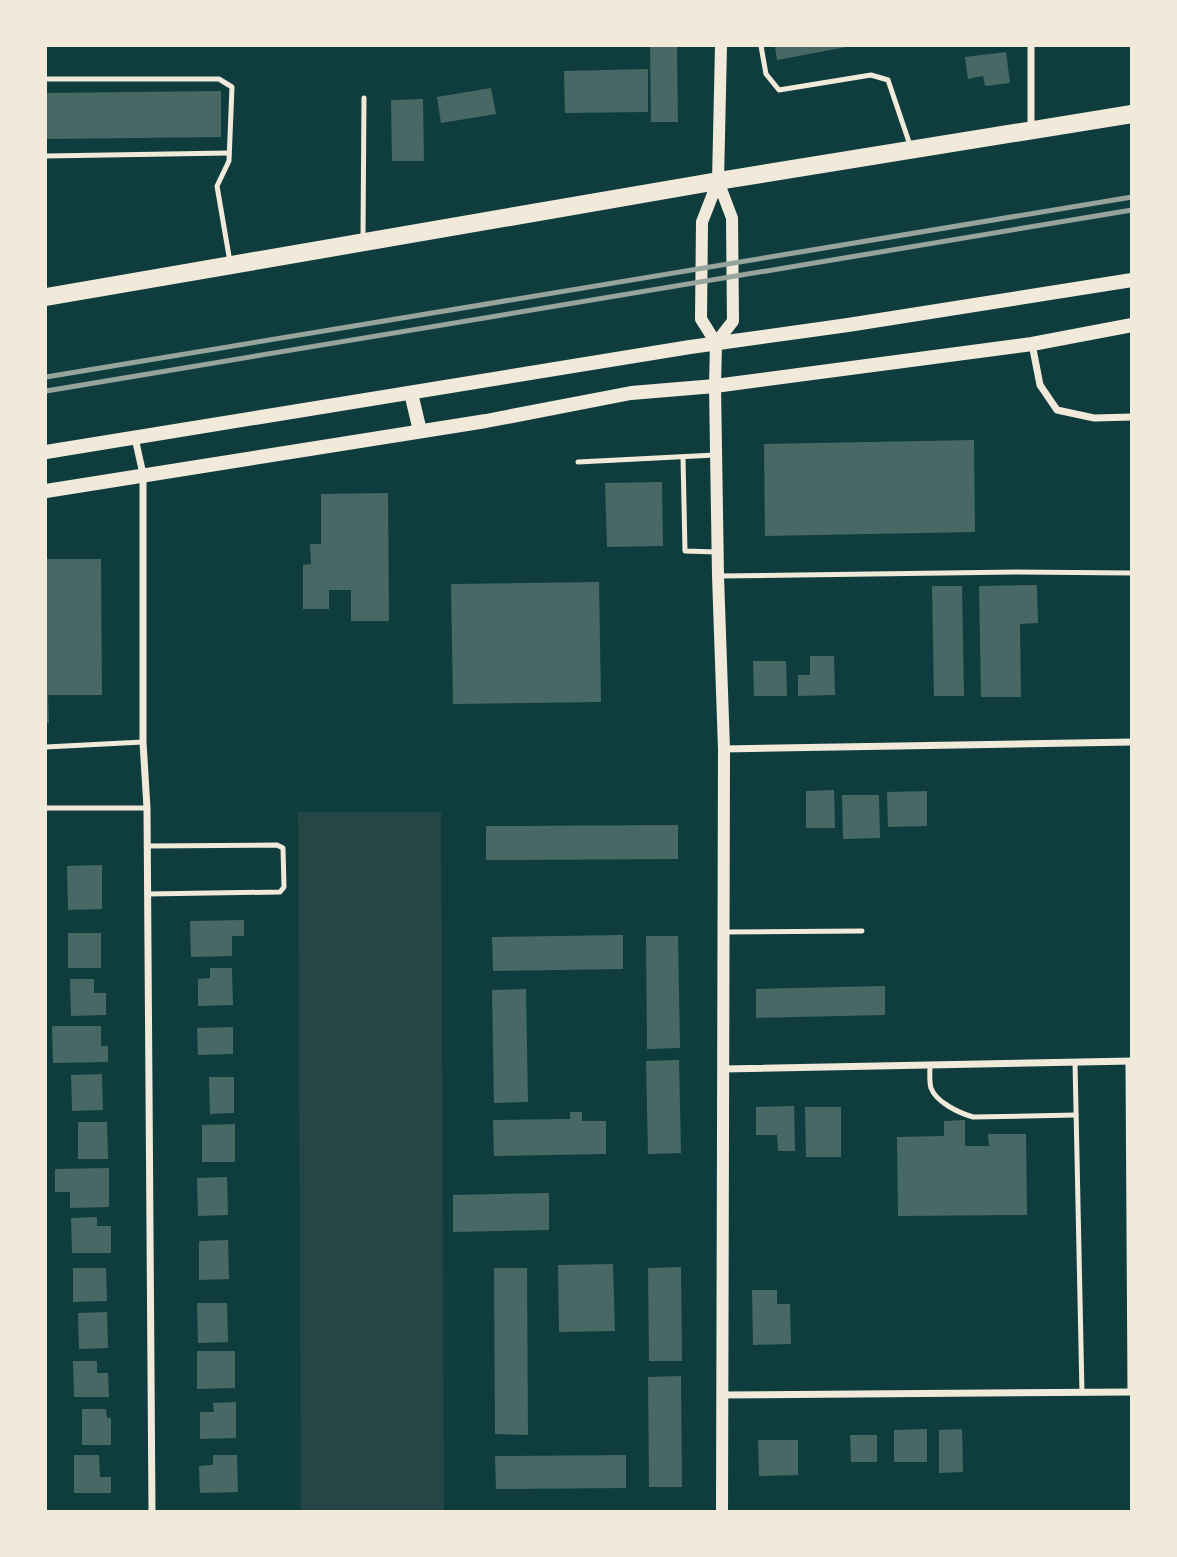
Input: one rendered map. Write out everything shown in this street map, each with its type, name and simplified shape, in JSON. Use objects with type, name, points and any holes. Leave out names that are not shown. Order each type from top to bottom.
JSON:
[{"type":"main road","points":[[46,297],[718,181],[1132,114]]},
{"type":"main road","points":[[46,452],[716,343],[1132,280]]},
{"type":"main road","points":[[46,491],[420,431],[631,393],[715,386],[1032,344],[1132,325]]},
{"type":"main road","points":[[411,393],[420,431]]},
{"type":"street","points":[[721,46],[718,181],[702,222],[701,319],[716,343],[717,552],[724,750],[722,1511]]},
{"type":"street","points":[[1031,46],[1031,131]]},
{"type":"street","points":[[716,343],[733,321],[732,218],[718,181]]},
{"type":"street","points":[[1032,344],[1040,384],[1057,410],[1094,418],[1132,417]]},
{"type":"street","points":[[135,437],[144,474],[143,742],[147,808],[152,1511]]},
{"type":"street","points":[[724,750],[1132,742]]},
{"type":"street","points":[[722,1069],[1130,1061]]},
{"type":"street","points":[[721,1395],[1131,1392]]},
{"type":"lane","points":[[761,46],[766,74],[779,90],[871,75],[888,80],[912,151]]},
{"type":"lane","points":[[46,79],[219,79],[232,87],[229,161],[217,186],[231,266]]},
{"type":"lane","points":[[363,244],[364,98]]},
{"type":"lane","points":[[46,156],[229,153]]},
{"type":"lane","points":[[578,462],[716,455]]},
{"type":"lane","points":[[682,457],[685,551],[717,552]]},
{"type":"lane","points":[[718,576],[1132,573]]},
{"type":"lane","points":[[46,747],[143,742]]},
{"type":"lane","points":[[46,808],[147,808]]},
{"type":"lane","points":[[147,846],[277,845],[283,848],[284,887],[280,891],[147,894]]},
{"type":"lane","points":[[722,932],[862,931]]},
{"type":"lane","points":[[1130,1061],[1131,1392]]},
{"type":"lane","points":[[1074,1062],[1082,1393]]},
{"type":"lane","points":[[930,1065],[930,1086],[936,1096],[963,1114],[973,1117],[1076,1115]]},
{"type":"shaded area","points":[[298,812],[441,812],[444,1511],[301,1511]]},
{"type":"building","points":[[650,46],[677,46],[678,122],[651,122]]},
{"type":"building","points":[[775,46],[846,46],[846,47],[777,60]]},
{"type":"building","points":[[1006,52],[1010,83],[985,86],[983,76],[968,79],[965,57]]},
{"type":"building","points":[[648,69],[648,112],[565,113],[564,71]]},
{"type":"building","points":[[491,88],[496,114],[441,123],[437,97]]},
{"type":"building","points":[[221,91],[221,137],[46,139],[46,93]]},
{"type":"building","points":[[423,99],[424,161],[392,161],[391,100]]},
{"type":"building","points":[[974,440],[975,532],[765,536],[764,444]]},
{"type":"building","points":[[662,482],[663,546],[607,547],[605,483]]},
{"type":"building","points":[[388,493],[389,621],[351,621],[351,590],[329,590],[329,609],[303,609],[303,565],[311,564],[310,544],[321,544],[321,494]]},
{"type":"building","points":[[46,559],[101,559],[102,695],[48,695],[49,723],[46,723]]},
{"type":"building","points":[[599,582],[601,702],[453,704],[451,584]]},
{"type":"building","points":[[1037,585],[1038,623],[1020,624],[1021,697],[981,697],[979,586]]},
{"type":"building","points":[[932,586],[962,586],[964,696],[934,696]]},
{"type":"building","points":[[810,656],[834,656],[835,695],[798,696],[798,675],[810,675]]},
{"type":"building","points":[[753,661],[786,661],[787,696],[754,696]]},
{"type":"building","points":[[834,790],[835,828],[806,828],[806,791]]},
{"type":"building","points":[[927,791],[927,826],[888,827],[887,792]]},
{"type":"building","points":[[842,795],[879,795],[880,838],[843,839]]},
{"type":"building","points":[[678,825],[678,859],[486,860],[486,826]]},
{"type":"building","points":[[102,865],[102,909],[68,910],[67,866]]},
{"type":"building","points":[[244,920],[244,936],[232,936],[232,956],[191,957],[190,921]]},
{"type":"building","points":[[68,933],[101,933],[101,968],[68,968]]},
{"type":"building","points":[[623,935],[623,969],[493,971],[492,937]]},
{"type":"building","points":[[646,936],[678,936],[680,1048],[647,1049]]},
{"type":"building","points":[[210,968],[232,968],[233,1005],[198,1006],[198,979],[210,978]]},
{"type":"building","points":[[70,979],[94,979],[94,993],[106,993],[106,1015],[71,1016]]},
{"type":"building","points":[[885,986],[885,1015],[756,1018],[756,989]]},
{"type":"building","points":[[526,989],[528,1102],[494,1103],[492,990]]},
{"type":"building","points":[[52,1026],[101,1026],[101,1046],[108,1046],[108,1062],[53,1063]]},
{"type":"building","points":[[233,1027],[233,1054],[198,1055],[197,1028]]},
{"type":"building","points":[[679,1060],[681,1153],[648,1154],[646,1061]]},
{"type":"building","points":[[102,1074],[103,1110],[72,1111],[71,1075]]},
{"type":"building","points":[[209,1077],[234,1077],[234,1113],[210,1114]]},
{"type":"building","points":[[794,1106],[795,1151],[778,1151],[777,1135],[756,1135],[756,1107]]},
{"type":"building","points":[[805,1107],[841,1107],[841,1157],[806,1157]]},
{"type":"building","points":[[570,1112],[582,1112],[582,1121],[606,1121],[606,1154],[494,1156],[493,1120],[570,1119]]},
{"type":"building","points":[[965,1120],[965,1146],[989,1146],[988,1134],[1026,1134],[1027,1215],[898,1216],[897,1137],[944,1136],[944,1121]]},
{"type":"building","points":[[78,1122],[107,1122],[108,1159],[78,1159]]},
{"type":"building","points":[[235,1124],[235,1162],[202,1162],[202,1125]]},
{"type":"building","points":[[109,1168],[109,1207],[70,1208],[70,1192],[55,1192],[55,1169]]},
{"type":"building","points":[[227,1177],[228,1215],[198,1216],[197,1178]]},
{"type":"building","points":[[549,1193],[549,1230],[453,1232],[453,1195]]},
{"type":"building","points":[[97,1217],[97,1226],[111,1226],[111,1253],[72,1253],[71,1218]]},
{"type":"building","points":[[228,1240],[229,1279],[199,1280],[199,1241]]},
{"type":"building","points":[[613,1264],[615,1331],[559,1332],[558,1265]]},
{"type":"building","points":[[681,1267],[682,1361],[649,1361],[648,1268]]},
{"type":"building","points":[[73,1268],[106,1268],[107,1301],[73,1302]]},
{"type":"building","points":[[494,1268],[527,1268],[528,1435],[495,1434]]},
{"type":"building","points":[[752,1290],[777,1290],[777,1304],[790,1304],[791,1344],[753,1345]]},
{"type":"building","points":[[197,1303],[227,1303],[228,1342],[198,1343]]},
{"type":"building","points":[[107,1312],[108,1348],[79,1349],[78,1313]]},
{"type":"building","points":[[197,1351],[235,1351],[235,1388],[197,1389]]},
{"type":"building","points":[[73,1361],[97,1361],[97,1373],[108,1373],[109,1397],[74,1397]]},
{"type":"building","points":[[681,1376],[682,1487],[649,1487],[648,1377]]},
{"type":"building","points":[[236,1402],[236,1438],[200,1439],[200,1412],[214,1412],[213,1403]]},
{"type":"building","points":[[82,1409],[106,1409],[107,1418],[111,1418],[111,1445],[82,1445]]},
{"type":"building","points":[[927,1429],[927,1462],[894,1462],[894,1430]]},
{"type":"building","points":[[962,1429],[963,1472],[939,1473],[939,1430]]},
{"type":"building","points":[[850,1435],[877,1435],[877,1462],[851,1462]]},
{"type":"building","points":[[758,1440],[798,1440],[798,1475],[759,1476]]},
{"type":"building","points":[[74,1455],[99,1455],[100,1477],[111,1477],[111,1493],[74,1493]]},
{"type":"building","points":[[213,1455],[237,1455],[238,1492],[200,1493],[199,1466],[213,1465]]},
{"type":"building","points":[[626,1455],[626,1488],[496,1489],[495,1456]]},
{"type":"railway","points":[[46,377],[1132,197]]},
{"type":"railway","points":[[46,391],[1132,210]]}]
